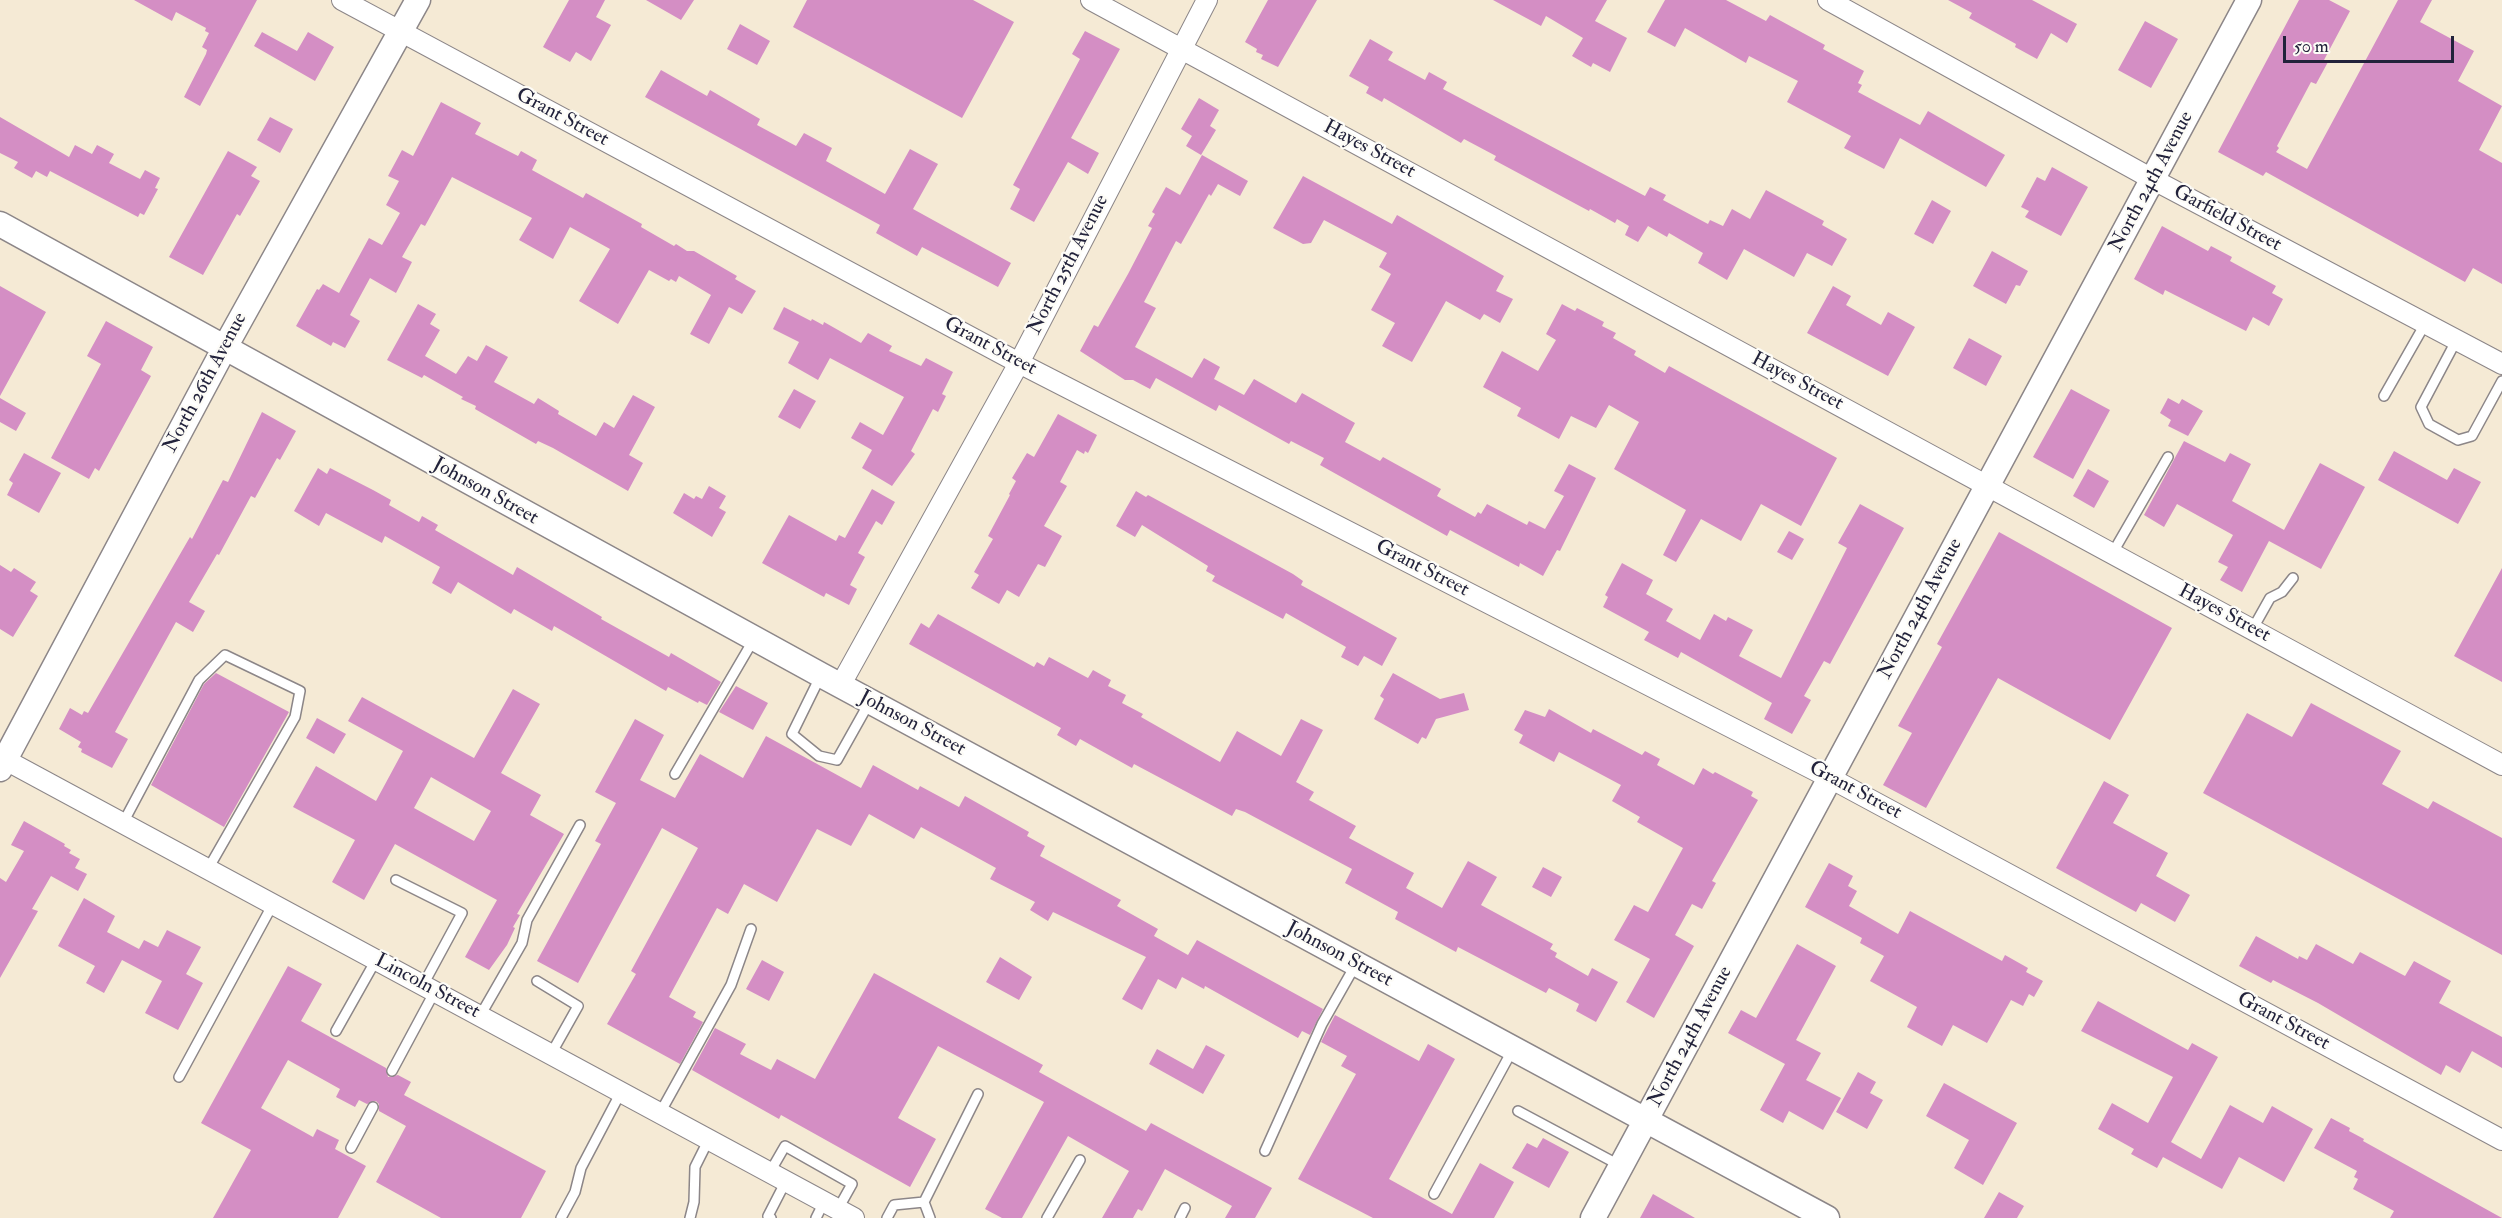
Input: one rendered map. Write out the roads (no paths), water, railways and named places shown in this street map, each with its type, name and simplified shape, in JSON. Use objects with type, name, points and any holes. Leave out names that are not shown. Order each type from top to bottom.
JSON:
[{"type":"street","name":"Grant Street","points":[[342,0],[1019,363],[1830,778],[2502,1140]]},
{"type":"street","name":"North 26th Avenue","points":[[2,762],[224,349],[418,0]]},
{"type":"street","name":"Hayes Street","points":[[1091,0],[2502,765]]},
{"type":"street","name":"North 25th Avenue","points":[[830,680],[1019,363],[1180,48],[1207,0]]},
{"type":"street","name":"Garfield Street","points":[[1828,0],[2154,180],[2502,364]]},
{"type":"street","name":"North 24th Avenue","points":[[1593,1218],[2249,0]]},
{"type":"street","name":"Johnson Street","points":[[0,224],[754,639],[1646,1120],[1819,1216]]},
{"type":"street","name":"Lincoln Street","points":[[2,762],[123,823],[778,1176],[833,1212]]},
{"type":"lane","points":[[2384,396],[2424,324]]},
{"type":"lane","points":[[2456,341],[2421,407],[2429,424],[2458,440],[2472,436],[2502,381]]},
{"type":"lane","points":[[2112,554],[2168,457]]},
{"type":"lane","points":[[2252,630],[2270,598],[2282,592],[2293,578]]},
{"type":"lane","points":[[675,774],[754,639]]},
{"type":"lane","points":[[123,823],[199,680],[225,655],[300,691],[295,717],[208,869]]},
{"type":"lane","points":[[830,680],[792,734],[819,756],[837,760],[870,702]]},
{"type":"lane","points":[[480,1016],[522,943],[527,920],[580,825]]},
{"type":"lane","points":[[392,1071],[462,913],[396,880]]},
{"type":"lane","points":[[179,1077],[273,904]]},
{"type":"lane","points":[[660,1113],[731,985],[751,929]]},
{"type":"lane","points":[[336,1031],[376,960]]},
{"type":"lane","points":[[1265,1151],[1322,1024],[1356,964]]},
{"type":"lane","points":[[537,981],[578,1006],[551,1054]]},
{"type":"lane","points":[[1434,1194],[1513,1049]]},
{"type":"lane","points":[[561,1218],[574,1192],[581,1168],[621,1092]]},
{"type":"lane","points":[[930,1218],[924,1202],[978,1094]]},
{"type":"lane","points":[[351,1148],[373,1107]]},
{"type":"lane","points":[[1518,1111],[1621,1166]]},
{"type":"lane","points":[[690,1218],[694,1202],[695,1167],[709,1139]]},
{"type":"lane","points":[[771,1218],[768,1216],[785,1146],[852,1184],[833,1212]]},
{"type":"lane","points":[[1047,1218],[1080,1160]]},
{"type":"lane","points":[[887,1218],[894,1205],[924,1202]]},
{"type":"lane","points":[[1180,1218],[1185,1209]]}]
